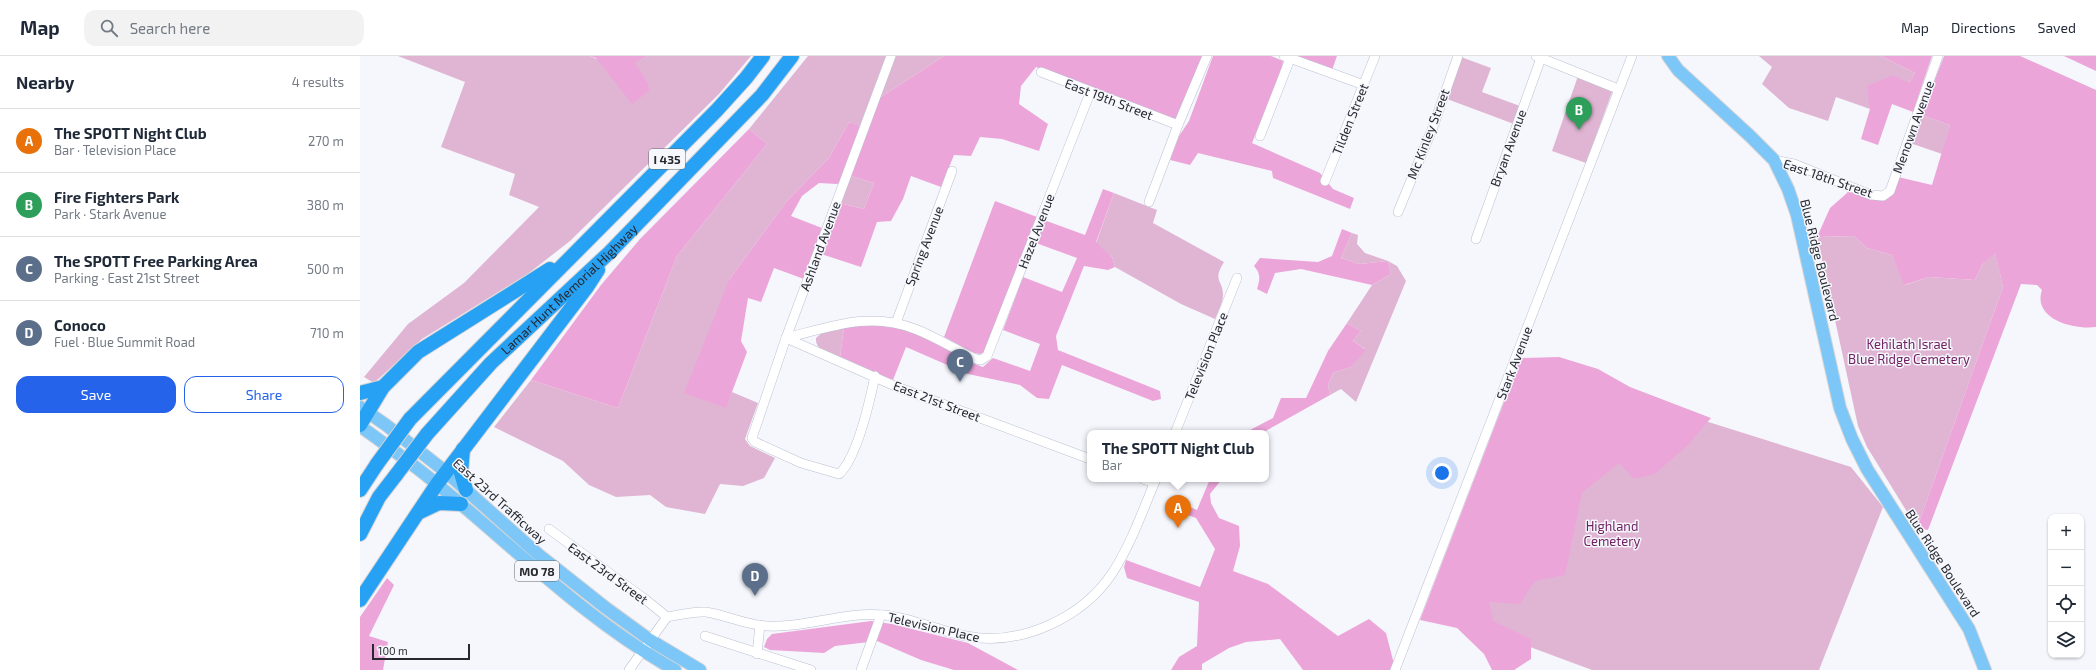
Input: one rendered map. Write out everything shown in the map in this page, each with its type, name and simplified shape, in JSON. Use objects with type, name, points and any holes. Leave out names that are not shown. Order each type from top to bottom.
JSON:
[{"type":"highway","name":"Lamar Hunt Memorial Highway","points":[[360,490],[410,419],[567,259],[717,110],[746,78],[763,56]]},
{"type":"highway","name":"Lamar Hunt Memorial Highway","points":[[360,534],[379,497],[427,434],[491,363],[609,253],[762,95],[792,56]]},
{"type":"highway","points":[[360,600],[420,512],[437,484],[587,287],[609,253]]},
{"type":"highway","points":[[360,425],[365,410],[383,387],[418,352],[517,288],[567,259]]},
{"type":"highway","points":[[360,393],[383,387]]},
{"type":"highway","points":[[464,448],[461,473],[466,490]]},
{"type":"highway","points":[[420,512],[439,503],[461,504]]},
{"type":"main road","name":"Blue Ridge Boulevard","points":[[1668,56],[1678,70],[1774,160],[1788,189],[1797,215],[1840,408],[1852,439],[1867,469],[1969,629],[1984,670]]},
{"type":"main road","name":"East 23rd Trafficway","points":[[365,410],[446,472],[539,555],[675,670]]},
{"type":"main road","name":"East 23rd Trafficway","points":[[360,425],[437,484],[541,574],[647,645],[700,670]]},
{"type":"street","name":"Ashland Avenue","points":[[875,376],[862,426],[852,451],[839,474],[801,463],[755,442],[752,438],[786,338],[891,56]]},
{"type":"street","points":[[1149,202],[1178,125],[1207,56]]},
{"type":"street","name":"Tilden Street","points":[[1325,181],[1375,56]]},
{"type":"street","name":"Mc Kinley Street","points":[[1398,212],[1433,127],[1458,56]]},
{"type":"street","name":"Stark Avenue","points":[[1395,670],[1632,56]]},
{"type":"street","name":"Menown Avenue","points":[[1883,196],[1890,191],[1938,56]]},
{"type":"street","points":[[1260,136],[1287,57],[1364,86]]},
{"type":"street","points":[[1538,57],[1618,89]]},
{"type":"street","name":"Bryan Avenue","points":[[1476,238],[1538,57]]},
{"type":"street","name":"East 19th Street","points":[[1041,72],[1090,93],[1178,125]]},
{"type":"street","name":"Hazel Avenue","points":[[896,323],[916,329],[974,358],[981,360],[986,356],[1090,93]]},
{"type":"street","name":"East 18th Street","points":[[1774,160],[1794,164],[1871,195],[1883,196]]},
{"type":"street","name":"Spring Avenue","points":[[896,323],[952,170]]},
{"type":"street","name":"Television Place","points":[[1176,430],[1237,278]]},
{"type":"street","points":[[786,338],[845,322],[872,321],[896,323]]},
{"type":"street","name":"East 21st Street","points":[[786,338],[875,376],[1087,458]]},
{"type":"street","name":"Television Place","points":[[861,670],[881,615],[966,636],[984,638],[1021,635],[1054,623],[1084,603],[1100,589],[1113,573],[1126,550],[1155,482]]},
{"type":"street","name":"East 23rd Street","points":[[549,530],[646,600],[667,617]]},
{"type":"street","points":[[629,670],[667,617],[692,612],[705,612],[760,625],[789,627],[850,615],[881,615]]},
{"type":"street","points":[[757,654],[760,625]]},
{"type":"street","points":[[705,636],[757,654],[811,670]]},
{"type":"green space","points":[[398,56],[590,56],[648,82],[634,63],[647,56],[751,56],[719,94],[570,241],[529,273],[422,339],[374,383],[364,377],[408,324],[464,283],[539,207],[509,195],[515,174],[441,147],[465,82]]},
{"type":"green space","points":[[808,56],[886,56],[859,128],[849,122],[829,158],[786,202],[729,280],[725,408],[732,392],[758,403],[745,439],[750,446],[775,458],[764,478],[743,486],[720,484],[705,514],[666,507],[650,495],[616,497],[589,485],[563,461],[494,427],[531,380],[618,408],[677,256],[767,144],[749,129]]},
{"type":"green space","points":[[894,56],[944,56],[878,99]]},
{"type":"green space","points":[[1759,56],[1881,56],[1915,73],[1909,83],[1870,109],[1836,97],[1828,121],[1789,108],[1762,84],[1772,67]]},
{"type":"green space","points":[[1461,57],[1491,68],[1482,92],[1520,106],[1514,124],[1447,99]]},
{"type":"green space","points":[[1578,76],[1610,89],[1612,92],[1586,163],[1552,151]]},
{"type":"green space","points":[[1921,115],[1950,125],[1942,154],[1910,143]]},
{"type":"green space","points":[[851,176],[874,183],[864,209],[839,203]]},
{"type":"green space","points":[[1114,193],[1157,210],[1153,223],[1224,262],[1218,277],[1223,290],[1223,298],[1215,319],[1181,304],[1115,267],[1112,257],[1096,243]]},
{"type":"green space","points":[[1352,233],[1358,235],[1357,244],[1365,253],[1388,261],[1359,264],[1341,258]]},
{"type":"green space","name":"Kehilath Israel Blue Ridge Cemetery","points":[[1854,236],[1867,248],[1892,255],[1905,285],[1929,277],[1975,280],[1982,265],[1995,252],[2003,287],[1917,528],[1867,447],[1858,426],[1817,237]]},
{"type":"green space","points":[[1388,261],[1397,266],[1406,281],[1356,402],[1341,389],[1330,395],[1328,385],[1333,373],[1351,367],[1365,349],[1353,341],[1361,331],[1347,323],[1372,285],[1391,274]]},
{"type":"green space","points":[[844,327],[840,357],[824,351],[818,346],[816,338],[823,332]]},
{"type":"green space","name":"Highland Cemetery","points":[[1521,363],[1851,467],[1883,507],[1819,670],[1592,670],[1428,609]]},
{"type":"shaded area","points":[[590,56],[647,56],[635,63],[648,82],[649,91],[632,104],[596,58]]},
{"type":"shaded area","points":[[944,56],[1204,56],[1180,113],[1176,118],[1169,118],[1036,67],[1021,86],[1019,104],[1048,124],[1039,151],[1002,139],[980,137],[971,156],[954,155],[941,187],[911,176],[903,199],[891,221],[877,222],[861,267],[821,254],[839,203],[864,209],[874,183],[851,176],[837,184],[819,183],[802,196],[791,216],[822,228],[804,279],[774,268],[761,302],[748,298],[741,341],[747,352],[726,408],[684,393],[729,280],[786,202],[829,158],[849,122],[867,130],[878,99]]},
{"type":"shaded area","points":[[1213,56],[1271,56],[1283,61],[1282,68],[1252,143],[1320,173],[1333,189],[1354,198],[1350,209],[1273,178],[1272,171],[1198,153],[1190,165],[1170,160],[1179,136],[1189,121]]},
{"type":"shaded area","points":[[1294,56],[1337,56],[1332,70]]},
{"type":"shaded area","points":[[1881,56],[1932,56],[1913,112],[1892,104],[1878,145],[1861,139],[1870,109],[1867,86],[1893,75],[1909,83],[1915,73]]},
{"type":"shaded area","points":[[1944,56],[2020,56],[2096,90],[2096,327],[2077,327],[2057,320],[2049,315],[2043,308],[2041,300],[2042,290],[2037,285],[2021,284],[1928,530],[1917,528],[2003,287],[1995,253],[1982,265],[1975,280],[1929,277],[1904,285],[1892,255],[1867,248],[1854,236],[1817,237],[1830,208],[1847,193],[1849,189],[1880,201],[1884,200],[1898,177],[1932,185],[1950,125],[1921,115]]},
{"type":"shaded area","points":[[2064,56],[2096,56],[2096,71]]},
{"type":"shaded area","points":[[749,129],[767,144],[677,256],[618,408],[531,380],[601,285],[640,239]]},
{"type":"shaded area","points":[[1103,189],[1114,193],[1096,242],[1112,257],[1115,267],[1108,270],[1084,266],[1056,336],[1058,350],[1160,391],[1161,399],[1153,401],[1062,365],[1049,399],[1037,398],[1020,385],[968,374],[906,347],[893,380],[840,357],[844,327],[879,325],[890,326],[914,333],[983,367],[993,358],[1030,371],[1040,344],[1003,330],[1023,277],[1062,292],[1077,258],[1036,243],[1044,220],[1085,235]]},
{"type":"shaded area","points":[[995,201],[1037,217],[985,352],[980,354],[974,353],[944,337]]},
{"type":"shaded area","points":[[1342,229],[1352,233],[1341,258],[1359,264],[1388,261],[1391,274],[1372,285],[1301,269],[1275,273],[1267,294],[1257,289],[1259,277],[1254,266],[1260,258],[1318,262],[1332,256]]},
{"type":"shaded area","points":[[1347,323],[1361,331],[1353,341],[1366,350],[1351,367],[1333,373],[1328,385],[1330,395],[1267,430],[1250,430],[1273,418],[1281,398],[1306,398],[1328,351]]},
{"type":"shaded area","points":[[1559,357],[1598,369],[1630,387],[1711,418],[1688,445],[1655,474],[1634,479],[1619,463],[1582,493],[1565,575],[1535,581],[1520,604],[1489,602],[1493,621],[1531,639],[1531,659],[1514,670],[1492,670],[1484,654],[1457,628],[1420,620],[1521,358]]},
{"type":"shaded area","points":[[1209,482],[1220,482],[1210,494],[1211,503],[1219,518],[1239,526],[1240,546],[1233,571],[1268,584],[1338,636],[1369,619],[1386,633],[1394,664],[1392,670],[1303,670],[1280,639],[1246,642],[1229,648],[1202,664],[1202,670],[1171,670],[1179,657],[1197,646],[1199,602],[1127,578],[1124,567],[1126,560],[1200,587],[1215,549],[1196,518],[1174,510],[1176,501],[1197,510]]},
{"type":"shaded area","points":[[387,578],[394,585],[369,636],[388,642],[383,670],[360,670],[360,617]]},
{"type":"shaded area","points":[[871,621],[892,624],[968,643],[1018,670],[954,670],[921,660],[877,641],[835,646],[824,653],[770,650],[764,647],[767,639],[772,634]]},
{"type":"place","name":"Fire Fighters Park","points":[[1579,130]]},
{"type":"place","name":"The SPOTT Free Parking Area","points":[[960,382]]},
{"type":"place","name":"The SPOTT Night Club","points":[[1178,528]]},
{"type":"place","name":"Conoco","points":[[755,596]]}]
